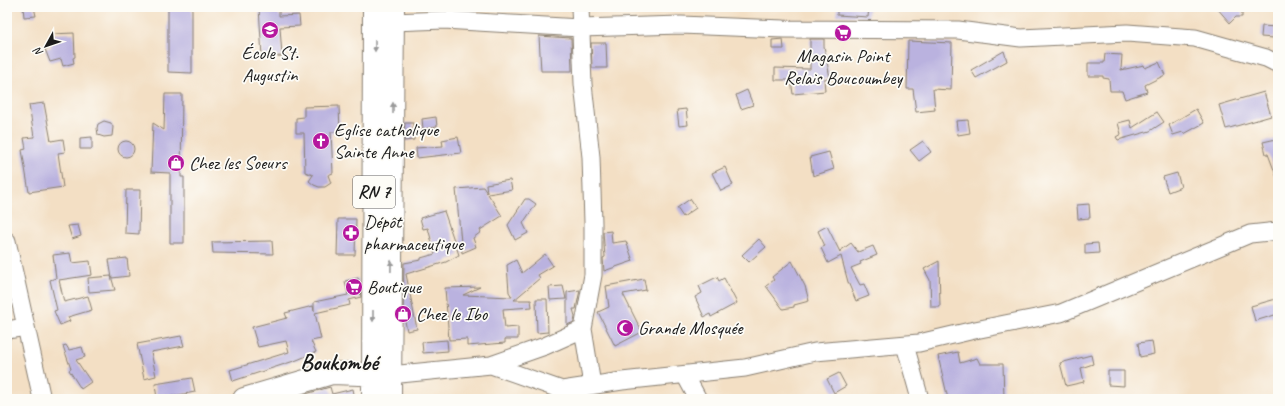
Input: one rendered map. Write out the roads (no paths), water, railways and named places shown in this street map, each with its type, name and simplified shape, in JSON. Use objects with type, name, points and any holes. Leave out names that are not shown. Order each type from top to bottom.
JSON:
[{"type":"main road","name":"RN 7","points":[[374,7],[381,375],[390,399]]},
{"type":"main road","name":"RN 7","points":[[373,399],[381,375],[393,14]]},
{"type":"main road","points":[[244,399],[332,373],[381,375]]},
{"type":"street","points":[[580,7],[583,84],[590,157],[593,223],[593,275],[583,329],[592,386]]},
{"type":"street","points":[[393,14],[444,20],[580,28],[682,25],[784,29],[958,30],[1022,38],[1127,33],[1195,38],[1266,58],[1278,64]]},
{"type":"street","points":[[1257,233],[1278,221]]},
{"type":"street","points":[[491,365],[562,390],[745,368],[815,352],[919,343],[1061,313],[1250,234],[1278,231]]},
{"type":"street","points":[[7,241],[42,399]]},
{"type":"street","points":[[7,330],[26,327]]},
{"type":"street","points":[[381,375],[491,365],[545,346],[583,329]]},
{"type":"street","points":[[905,345],[920,399]]},
{"type":"street","points":[[685,375],[698,399]]},
{"type":"place","name":"École St. Augustin","points":[[270,30]]},
{"type":"place","name":"Magasin Point Relais Boucoumbey","points":[[843,33]]},
{"type":"place","name":"Eglise catholique Sainte Anne","points":[[321,141]]},
{"type":"place","name":"Chez les Soeurs","points":[[176,163]]},
{"type":"place","name":"Dépôt pharmaceutique","points":[[351,233]]},
{"type":"place","name":"Boutique","points":[[354,287]]},
{"type":"place","name":"Chez le Ibo","points":[[403,314]]},
{"type":"place","name":"Grande Mosquée","points":[[625,328]]},
{"type":"district","name":"Boukombé","points":[[339,362]]}]
